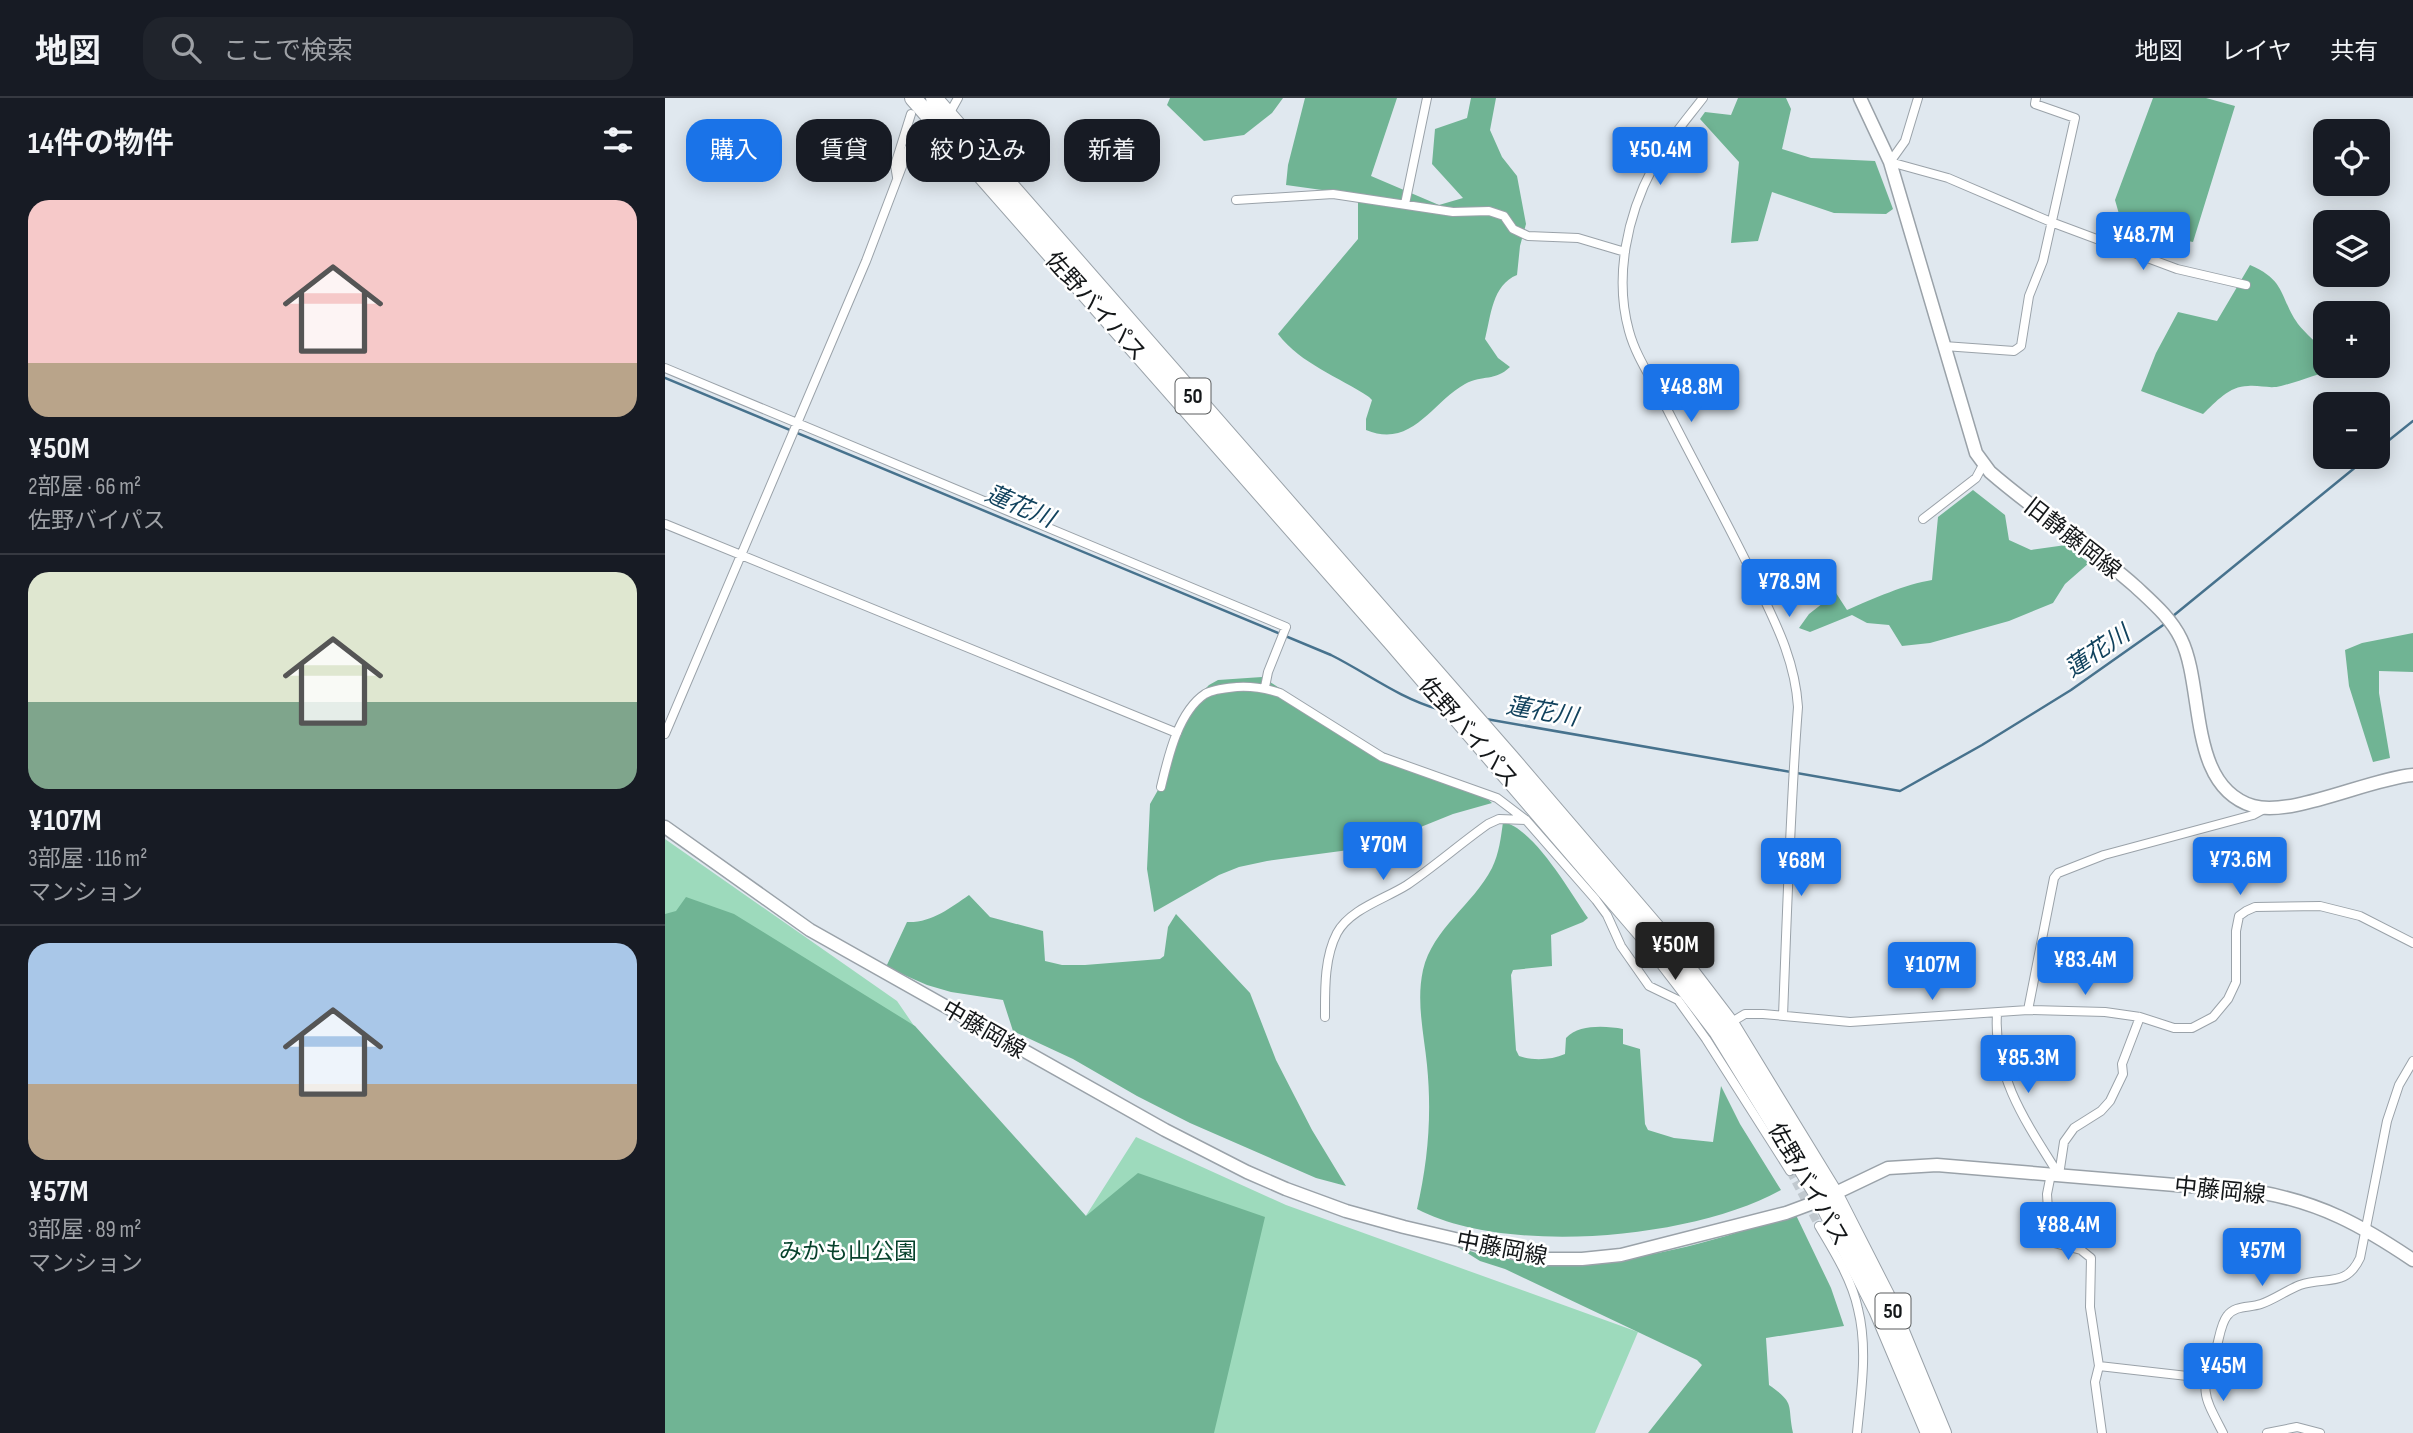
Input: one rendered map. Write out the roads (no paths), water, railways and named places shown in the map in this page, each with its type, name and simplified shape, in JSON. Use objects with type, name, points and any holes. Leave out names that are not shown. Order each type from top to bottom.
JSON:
[{"type":"highway","name":"佐野バイパス","points":[[934,98],[943,119]]},
{"type":"highway","name":"佐野バイパス","points":[[912,106],[941,119]]},
{"type":"highway","name":"佐野バイパス","points":[[998,182],[1510,757],[1666,939],[1718,1031],[1828,1197],[1886,1295],[1943,1433]]},
{"type":"highway","name":"佐野バイパス","points":[[1828,1197],[1929,1433]]},
{"type":"main road","name":"旧静藤岡線","points":[[1860,98],[1890,162],[1976,453],[1983,465],[2000,480],[2109,564],[2161,611],[2178,633],[2185,648],[2205,746],[2222,786],[2236,798],[2249,804],[2265,808],[2288,807],[2381,780],[2413,775]]},
{"type":"main road","name":"中藤岡線","points":[[665,827],[799,923],[845,951],[1213,1155],[1286,1189],[1346,1211],[1505,1252],[1540,1259],[1621,1255],[1786,1213],[1828,1197],[1873,1174],[1899,1167],[1937,1165],[2259,1192],[2285,1197],[2329,1212],[2365,1230],[2413,1260]]},
{"type":"street","points":[[944,119],[958,98]]},
{"type":"street","points":[[1405,204],[1427,98]]},
{"type":"street","points":[[1703,98],[1653,168],[1632,222],[1622,272],[1623,305],[1638,356],[1737,543],[1791,658],[1797,683],[1783,1016]]},
{"type":"street","points":[[1917,98],[1905,141],[1890,162],[1948,178],[2051,222],[2177,269],[2246,285]]},
{"type":"street","points":[[1944,346],[2014,351],[2021,346],[2029,296],[2043,261],[2075,118],[2035,104],[2036,98]]},
{"type":"street","points":[[898,180],[895,165],[912,106]]},
{"type":"street","points":[[665,734],[866,261],[906,160]]},
{"type":"street","points":[[1236,200],[1332,194],[1453,212],[1489,211],[1504,216],[1513,229],[1528,236],[1578,237],[1625,252]]},
{"type":"street","points":[[665,368],[905,470],[1286,626],[1265,687]]},
{"type":"street","points":[[1923,519],[1976,478],[1983,465]]},
{"type":"street","points":[[665,524],[1177,733]]},
{"type":"street","points":[[1161,787],[1170,748],[1177,733],[1206,694],[1224,689],[1265,687],[1280,693],[1382,757],[1497,797],[1526,820],[1596,900],[1607,915],[1621,946],[1649,986],[1678,1000],[1718,1031],[1790,1171]]},
{"type":"street","points":[[2028,1010],[2054,877],[2058,873],[2104,855],[2253,815],[2265,808]]},
{"type":"street","points":[[1325,1017],[1325,987],[1332,946],[1341,928],[1356,913],[1409,884],[1488,824],[1499,819],[1526,820]]},
{"type":"street","points":[[1718,1031],[1745,1014],[1850,1022],[2028,1010],[2105,1012],[2140,1017],[2174,1028],[2192,1028],[2213,1017],[2228,999],[2236,982],[2236,931],[2239,916],[2255,907],[2320,906],[2360,916],[2413,943]]},
{"type":"street","points":[[1997,1014],[1997,1046],[2011,1096],[2055,1174]]},
{"type":"street","points":[[2102,1433],[2095,1382],[2099,1366],[2090,1307],[2091,1258],[2081,1250],[2050,1242],[2047,1194],[2064,1142],[2074,1128],[2101,1111],[2110,1101],[2123,1074],[2122,1064],[2140,1017]]},
{"type":"street","points":[[2223,1433],[2206,1401],[2205,1378],[2219,1343],[2225,1317],[2235,1308],[2262,1304],[2301,1284],[2343,1278],[2356,1266],[2387,1121],[2399,1085],[2413,1061]]},
{"type":"street","points":[[1819,1226],[1837,1257],[1858,1305],[1863,1351],[1857,1433]]},
{"type":"street","points":[[2099,1366],[2205,1378]]},
{"type":"street","points":[[2267,1433],[2297,1427],[2320,1433]]},
{"type":"waterway","name":"蓮花川","points":[[665,378],[1331,655],[1396,692],[1438,709]]},
{"type":"waterway","name":"蓮花川","points":[[2390,439],[2413,421]]},
{"type":"waterway","name":"蓮花川","points":[[2173,616],[2353,469]]},
{"type":"waterway","name":"蓮花川","points":[[1486,719],[1900,791],[2071,690],[2166,623]]},
{"type":"tunnel","points":[[1790,1171],[1819,1226]]},
{"type":"park label","name":"みかも山公園","points":[[848,1251]]}]
